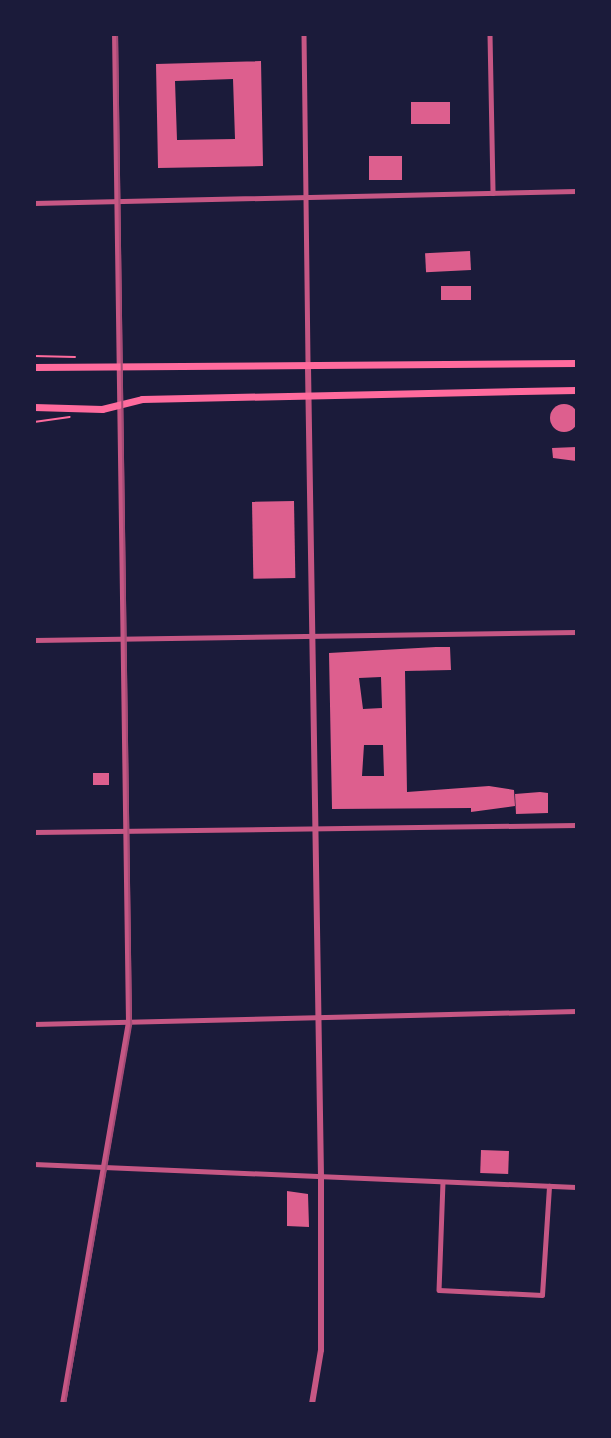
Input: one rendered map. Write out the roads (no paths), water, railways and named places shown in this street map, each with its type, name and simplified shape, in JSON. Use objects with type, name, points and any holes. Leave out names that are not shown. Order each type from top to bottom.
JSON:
[{"type":"main road","points":[[34,367],[308,368],[576,363]]},
{"type":"main road","points":[[34,408],[119,405],[142,399],[576,390]]},
{"type":"street","points":[[63,1404],[129,1022],[115,34]]},
{"type":"street","points":[[304,34],[311,636],[321,1177],[321,1350],[312,1404]]},
{"type":"street","points":[[490,34],[493,193]]},
{"type":"street","points":[[34,203],[576,192]]},
{"type":"street","points":[[34,640],[576,632]]},
{"type":"street","points":[[34,832],[576,825]]},
{"type":"street","points":[[34,1024],[576,1011]]},
{"type":"street","points":[[34,1164],[103,1165],[321,1177],[576,1187]]},
{"type":"street","points":[[443,1182],[439,1290],[542,1295],[549,1186]]},
{"type":"tram line","points":[[65,1404],[131,1024],[117,34]]}]
